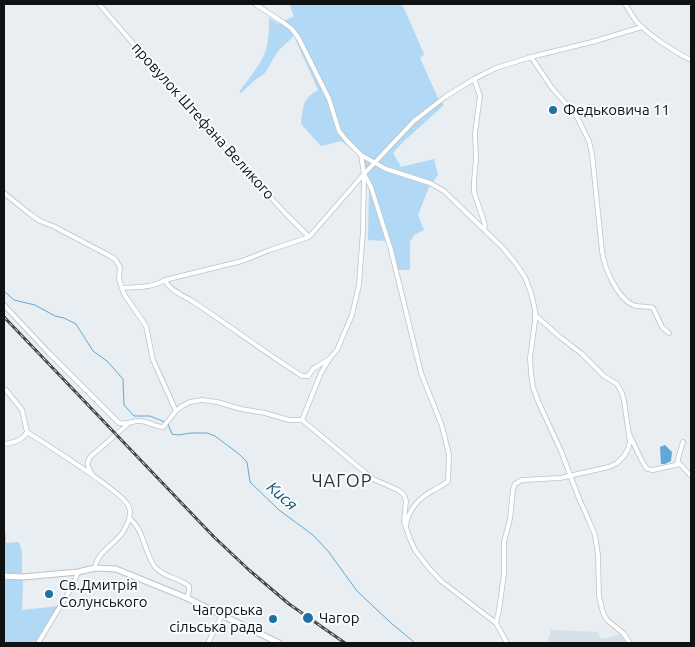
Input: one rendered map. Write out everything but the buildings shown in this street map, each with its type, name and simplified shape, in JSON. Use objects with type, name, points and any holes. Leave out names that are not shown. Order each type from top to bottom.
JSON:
[{"type":"street","name":"провулок Штефана Великого","points":[[99,4],[199,120],[309,237]]},
{"type":"street","points":[[255,4],[284,23],[295,33],[329,99],[340,133],[347,141],[361,155],[386,170],[439,187],[508,253],[525,276],[533,298],[535,315],[530,358],[532,384],[558,443],[596,539],[599,592],[603,613],[607,620],[623,633],[630,643]]},
{"type":"street","points":[[626,4],[635,20],[642,27],[691,60]]},
{"type":"street","points":[[122,288],[159,284],[165,280],[242,261],[309,237],[364,174],[414,121],[444,97],[496,68],[642,27]]},
{"type":"street","points":[[531,57],[552,88],[576,115],[588,141],[592,154],[602,251],[609,276],[630,304],[653,308],[662,327],[669,333]]},
{"type":"street","points":[[474,79],[480,96],[475,133],[474,192],[485,225],[484,230]]},
{"type":"street","points":[[302,420],[321,374],[336,350],[352,315],[359,285],[363,230],[364,174],[361,155]]},
{"type":"street","points":[[364,174],[371,187],[391,250],[421,373],[442,426],[449,455],[448,481],[428,493],[415,504],[408,516],[406,527]]},
{"type":"street","points":[[4,193],[40,221],[112,257],[120,267],[119,279],[125,296],[145,324],[153,360],[176,411]]},
{"type":"street","points":[[165,280],[166,284],[302,376],[308,376],[312,369],[330,358]]},
{"type":"street","points":[[4,305],[114,419],[120,423],[128,424]]},
{"type":"street","points":[[496,623],[504,574],[504,542],[516,482],[522,480],[556,479],[604,468],[617,463],[624,456],[630,442],[624,401],[617,384],[604,376],[587,358],[535,315]]},
{"type":"street","points":[[4,389],[22,410],[27,432],[93,476],[126,501],[130,508],[130,519],[122,534],[98,559],[96,568]]},
{"type":"street","points":[[93,476],[88,466],[90,456],[128,424],[143,421],[160,428],[165,426],[176,411],[190,402],[207,400],[241,410],[265,413],[289,420],[302,420],[373,478],[404,495],[406,503],[404,517],[415,550],[433,573],[496,623],[507,643]]},
{"type":"street","points":[[4,444],[22,438],[27,432]]},
{"type":"street","points":[[629,434],[647,469],[653,470],[677,464],[682,466],[691,476]]},
{"type":"street","points":[[677,464],[683,442]]},
{"type":"street","points":[[130,519],[136,525],[148,554],[157,568],[189,586],[187,598]]},
{"type":"street","points":[[4,576],[23,577],[78,572],[96,568],[116,569],[187,598],[279,643]]},
{"type":"street","points":[[38,643],[73,585],[78,572]]},
{"type":"street","points":[[208,643],[222,615]]},
{"type":"shaded area","points":[[289,4],[402,4],[424,54],[420,58],[438,98],[444,105],[393,153],[401,167],[434,159],[438,175],[429,187],[418,215],[424,230],[414,235],[410,242],[410,270],[398,270],[392,244],[385,241],[368,240],[369,187],[364,174],[363,157],[341,141],[321,146],[301,124],[306,100],[318,90],[294,36],[278,51],[265,73],[241,93],[239,92],[262,60],[267,45],[269,18],[279,24],[294,16]]},
{"type":"shaded area","points":[[6,534],[6,543],[19,542],[22,552],[22,573],[4,573],[4,535]]},
{"type":"shaded area","points":[[4,580],[23,580],[22,610],[59,606],[39,643],[4,643]]},
{"type":"shaded area","points":[[551,630],[598,632],[601,639],[622,634],[628,643],[547,643]]},
{"type":"water","points":[[665,445],[672,452],[671,461],[661,464],[660,447]]},
{"type":"waterway","name":"Кися","points":[[4,291],[14,300],[35,305],[55,316],[76,324],[93,351],[107,361],[123,379],[124,405],[134,416],[150,416],[165,422]]},
{"type":"waterway","name":"Кися","points":[[168,424],[172,434],[207,433],[215,436],[239,454],[247,462],[250,482],[279,510],[313,535],[328,551],[357,591],[415,643]]},
{"type":"railway","points":[[4,317],[214,537],[289,604],[345,643]]},
{"type":"place","name":"Федьковича 11","points":[[553,110]]},
{"type":"place","name":"Св.Дмитрія Солунського","points":[[49,594]]},
{"type":"place","name":"Чагор","points":[[308,618]]},
{"type":"place","name":"Чагорська сільська рада","points":[[273,619]]},
{"type":"district","name":"ЧАГОР","points":[[342,481]]}]
